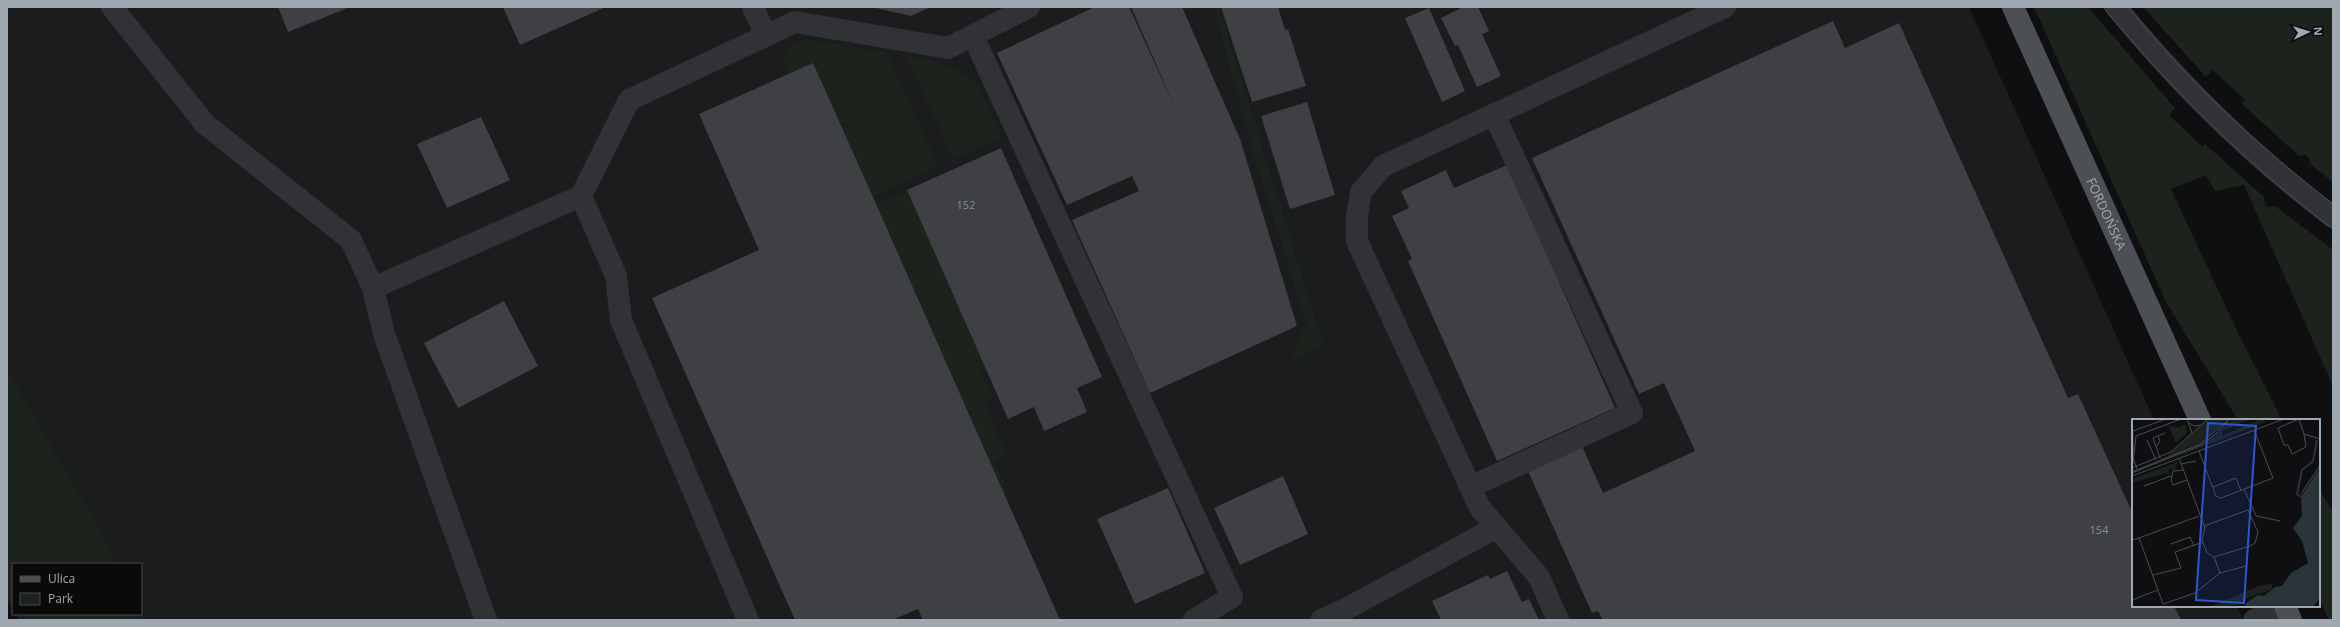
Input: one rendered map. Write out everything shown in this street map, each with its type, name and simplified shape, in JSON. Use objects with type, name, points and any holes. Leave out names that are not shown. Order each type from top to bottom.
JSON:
[{"type":"main road","name":"FORDOŃSKA","points":[[2013,7],[2200,419]]},
{"type":"main road","points":[[2284,607],[2291,620]]},
{"type":"lane","points":[[112,7],[205,124],[351,240],[373,288],[384,334],[486,620]]},
{"type":"lane","points":[[753,7],[766,36]]},
{"type":"lane","points":[[373,288],[582,196],[629,100],[795,22],[948,48],[1029,7]]},
{"type":"lane","points":[[1558,620],[1539,577],[1480,508],[1470,487],[1357,241],[1357,216],[1361,192],[1383,166],[1725,7]]},
{"type":"lane","points":[[2116,7],[2175,75],[2218,119],[2266,162],[2333,217]]},
{"type":"lane","points":[[974,36],[1232,596],[1194,620]]},
{"type":"lane","points":[[1470,487],[1632,413],[1494,114]]},
{"type":"lane","points":[[582,196],[616,276],[621,320],[748,620]]},
{"type":"lane","points":[[1321,620],[1346,609],[1496,527]]},
{"type":"lane","points":[[2254,620],[2282,607]]},
{"type":"shaded area","points":[[7,7],[1969,7],[2154,419],[2132,419],[2132,607],[2237,607],[2243,620],[144,620],[142,615],[142,563],[116,563],[93,517],[7,368]]},
{"type":"green space","points":[[1214,7],[1219,7],[1324,347],[1290,360],[1306,323],[1249,139]]},
{"type":"green space","points":[[2034,7],[2088,7],[2175,108],[2169,115],[2202,147],[2205,144],[2264,197],[2265,204],[2268,207],[2275,206],[2333,250],[2333,386],[2244,185],[2215,191],[2206,175],[2171,189],[2239,335],[2281,419],[2237,419],[2166,302]]},
{"type":"green space","points":[[2143,7],[2333,7],[2333,182],[2310,164],[2309,158],[2306,155],[2299,156],[2242,104],[2245,100],[2213,70],[2206,77]]},
{"type":"green space","points":[[805,39],[886,52],[938,165],[872,197],[813,64],[789,74],[784,60],[788,49]]},
{"type":"green space","points":[[906,55],[947,65],[970,78],[978,87],[985,100],[1002,138],[953,159]]},
{"type":"green space","points":[[907,190],[986,369],[980,371],[993,399],[984,403],[1007,456],[995,462],[1007,492],[1004,493],[876,204]]},
{"type":"green space","points":[[7,368],[93,517],[116,563],[12,563],[12,608],[7,599]]},
{"type":"green space","points":[[2320,491],[2333,512],[2333,620],[2329,620],[2320,600]]},
{"type":"green space","points":[[17,615],[142,615],[144,620],[20,620]]},
{"type":"building","points":[[278,7],[350,7],[288,32]]},
{"type":"building","points":[[503,7],[606,7],[520,45]]},
{"type":"building","points":[[871,7],[931,7],[911,16]]},
{"type":"building","points":[[1095,7],[1129,7],[1177,112],[1131,7],[1182,7],[1240,139],[1297,326],[1150,393],[1072,220],[1139,191],[1132,176],[1067,205],[997,53]]},
{"type":"building","points":[[1221,7],[1278,7],[1285,30],[1288,29],[1306,86],[1252,102]]},
{"type":"building","points":[[1463,7],[1478,7],[1489,31],[1482,34],[1501,76],[1477,87],[1458,45],[1455,46],[1441,18]]},
{"type":"building","points":[[1429,8],[1465,91],[1442,102],[1405,18]]},
{"type":"building","points":[[1833,21],[1845,48],[1899,23],[2068,398],[2078,394],[2132,512],[2132,607],[2174,607],[2181,620],[1603,620],[1598,611],[1592,613],[1528,471],[1582,446],[1603,493],[1695,451],[1664,383],[1639,394],[1532,158]]},
{"type":"building","points":[[813,63],[1060,620],[923,620],[918,609],[892,620],[795,620],[652,298],[759,250],[699,114]]},
{"type":"building","points":[[1307,102],[1335,195],[1290,209],[1261,116]]},
{"type":"building","points":[[481,117],[510,180],[447,208],[417,144]]},
{"type":"building","points":[[1001,148],[1102,377],[1077,388],[1087,412],[1044,431],[1034,407],[1008,419],[907,190]]},
{"type":"building","points":[[1507,165],[1615,408],[1497,461],[1408,261],[1412,259],[1392,216],[1409,208],[1401,191],[1446,170],[1454,188]]},
{"type":"building","points":[[504,301],[538,366],[458,408],[424,343]]},
{"type":"building","points":[[1283,476],[1308,534],[1240,565],[1214,508]]},
{"type":"building","points":[[1168,488],[1205,573],[1135,604],[1097,519]]},
{"type":"building","points":[[1507,571],[1522,602],[1529,599],[1539,620],[1441,620],[1432,601],[1488,575],[1490,579]]},
{"type":"tram line","points":[[2103,7],[2156,68],[2212,125],[2270,179],[2333,229]]},
{"type":"tram line","points":[[2128,7],[2199,87],[2225,112],[2278,160],[2333,204]]}]
